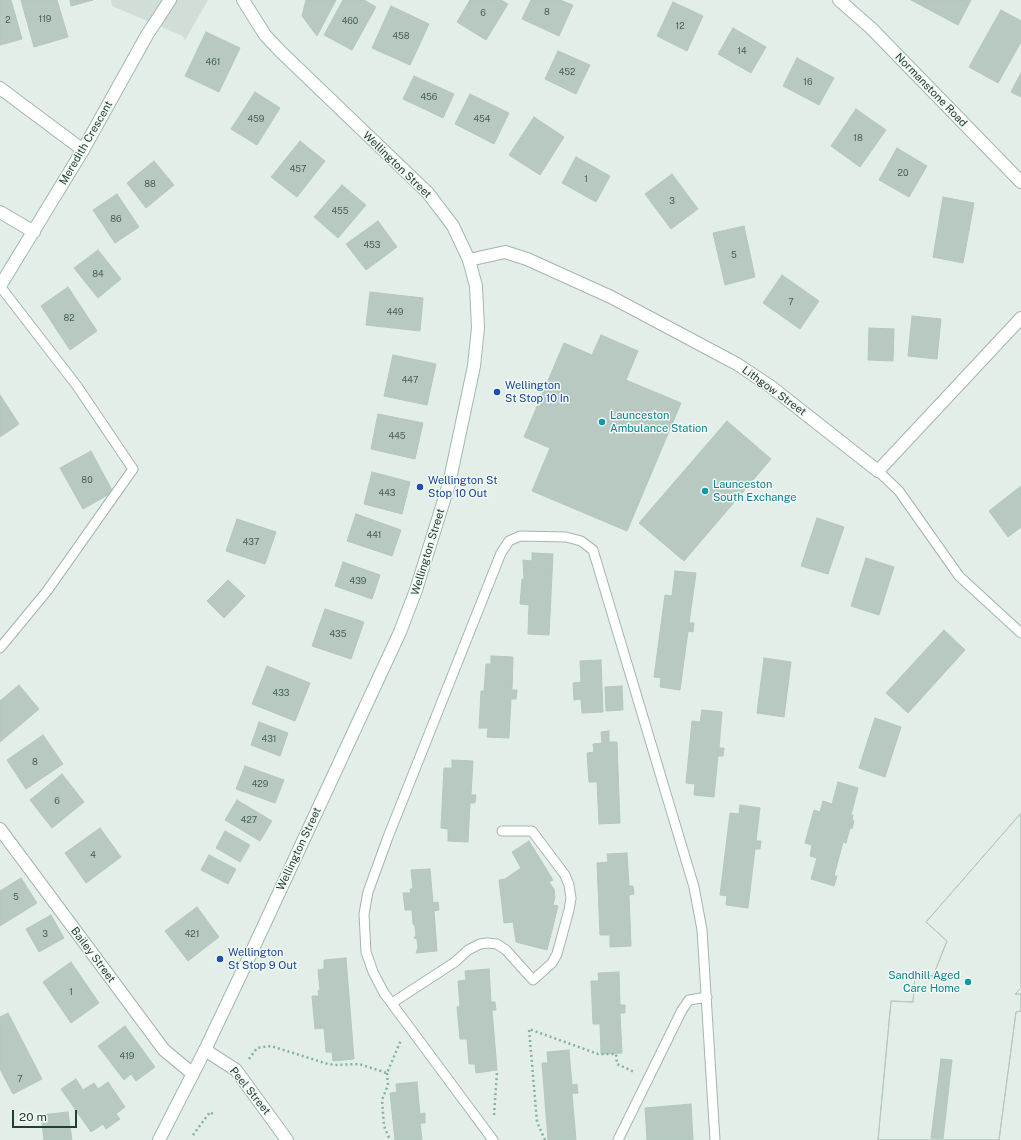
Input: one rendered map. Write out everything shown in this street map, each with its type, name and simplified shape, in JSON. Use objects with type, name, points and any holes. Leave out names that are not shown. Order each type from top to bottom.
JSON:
[{"type":"street","name":"Meredith Crescent","points":[[0,286],[83,150],[147,35],[170,0]]},
{"type":"street","name":"Wellington Street","points":[[159,1140],[205,1050],[400,632],[416,590],[449,484],[474,366],[478,314],[476,286],[469,260],[453,226],[428,193],[265,35],[243,0]]},
{"type":"street","name":"Normanstone Road","points":[[839,0],[871,28],[1021,182]]},
{"type":"street","points":[[0,88],[83,150]]},
{"type":"street","points":[[0,212],[34,232]]},
{"type":"street","name":"Lithgow Street","points":[[469,260],[505,252],[527,258],[611,297],[737,364],[770,386],[878,471]]},
{"type":"street","points":[[878,471],[1021,318]]},
{"type":"street","name":"Bailey Street","points":[[0,829],[164,1050],[193,1074]]},
{"type":"street","name":"Peel Street","points":[[205,1050],[236,1070],[287,1140]]},
{"type":"lane","points":[[0,286],[77,386],[133,470],[47,591],[0,648]]},
{"type":"lane","points":[[878,471],[899,491],[959,576],[1021,634]]},
{"type":"lane","points":[[493,1140],[392,1003],[373,972],[366,952],[364,914],[368,892],[501,553],[509,541],[520,536],[566,537],[581,541],[593,550],[694,887],[702,930],[715,1140]]},
{"type":"lane","points":[[392,1003],[455,962],[468,950],[480,944],[496,944],[506,950],[533,980],[552,962],[557,954],[570,910],[570,885],[565,875],[532,831],[502,832]]},
{"type":"lane","points":[[618,1140],[682,1010],[689,1000],[706,997]]},
{"type":"path","points":[[390,1140],[384,1126],[382,1100],[388,1085],[387,1073],[403,1034],[410,1028]]},
{"type":"path","points":[[545,1140],[537,1122],[529,1029],[598,1054],[616,1054],[617,1064],[648,1078]]},
{"type":"path","points":[[248,1059],[256,1048],[271,1046],[328,1064],[359,1064],[387,1073]]},
{"type":"path","points":[[493,1119],[497,1072]]},
{"type":"path","points":[[193,1135],[210,1112],[214,1115]]},
{"type":"shaded area","points":[[111,0],[208,0],[185,40],[183,36],[112,6]]},
{"type":"building","points":[[0,0],[11,0],[22,39],[0,45]]},
{"type":"building","points":[[21,0],[57,0],[68,37],[34,47]]},
{"type":"building","points":[[70,0],[93,0],[71,6]]},
{"type":"building","points":[[306,0],[336,0],[317,36],[302,16]]},
{"type":"building","points":[[343,0],[364,0],[376,7],[352,50],[324,35]]},
{"type":"building","points":[[470,0],[501,0],[508,4],[486,40],[457,22]]},
{"type":"building","points":[[531,0],[560,0],[573,5],[559,36],[522,19]]},
{"type":"building","points":[[911,0],[971,0],[958,25]]},
{"type":"building","points":[[673,2],[703,16],[687,51],[657,36]]},
{"type":"building","points":[[391,6],[429,24],[410,65],[372,48]]},
{"type":"building","points":[[1001,10],[1021,21],[1021,42],[998,83],[969,67]]},
{"type":"building","points":[[733,28],[766,47],[751,73],[718,54]]},
{"type":"building","points":[[206,32],[240,48],[219,92],[185,76]]},
{"type":"building","points":[[558,51],[590,65],[576,94],[545,79]]},
{"type":"building","points":[[797,58],[834,78],[819,105],[783,86]]},
{"type":"building","points":[[1021,73],[1021,97],[1011,92]]},
{"type":"building","points":[[414,76],[454,94],[443,118],[403,99]]},
{"type":"building","points":[[255,92],[280,108],[257,145],[231,129]]},
{"type":"building","points":[[470,94],[509,113],[494,144],[455,124]]},
{"type":"building","points":[[856,109],[886,130],[860,167],[831,146]]},
{"type":"building","points":[[534,117],[564,137],[540,175],[509,155]]},
{"type":"building","points":[[300,141],[325,161],[297,197],[271,177]]},
{"type":"building","points":[[897,148],[927,166],[909,197],[879,180]]},
{"type":"building","points":[[576,157],[610,176],[596,202],[562,183]]},
{"type":"building","points":[[154,161],[174,185],[146,208],[127,183]]},
{"type":"building","points":[[672,174],[698,209],[671,229],[645,194]]},
{"type":"building","points":[[342,185],[366,205],[338,238],[314,217]]},
{"type":"building","points":[[117,194],[139,227],[115,243],[93,210]]},
{"type":"building","points":[[943,197],[974,203],[963,263],[933,257]]},
{"type":"building","points":[[378,221],[397,247],[366,270],[346,244]]},
{"type":"building","points":[[744,226],[755,277],[725,285],[713,233]]},
{"type":"building","points":[[98,250],[121,279],[98,298],[74,268]]},
{"type":"building","points":[[782,275],[819,301],[800,329],[763,303]]},
{"type":"building","points":[[68,287],[97,331],[70,350],[41,306]]},
{"type":"building","points":[[370,292],[423,298],[420,331],[366,325]]},
{"type":"building","points":[[912,316],[941,319],[937,359],[908,356]]},
{"type":"building","points":[[869,328],[894,329],[893,361],[868,360]]},
{"type":"building","name":"Launceston Ambulance Station","points":[[601,335],[638,351],[626,380],[681,403],[627,531],[532,491],[550,448],[524,437],[564,343],[592,355]]},
{"type":"building","points":[[393,355],[436,364],[427,405],[384,396]]},
{"type":"building","points":[[0,395],[19,424],[0,437]]},
{"type":"building","points":[[378,414],[423,423],[415,459],[371,449]]},
{"type":"building","name":"Launceston South Exchange","points":[[727,421],[771,459],[684,561],[639,523]]},
{"type":"building","points":[[91,451],[113,492],[83,509],[60,468]]},
{"type":"building","points":[[372,472],[410,482],[402,514],[364,504]]},
{"type":"building","points":[[1021,486],[1021,527],[1008,537],[989,511]]},
{"type":"building","points":[[356,514],[401,530],[392,556],[347,541]]},
{"type":"building","points":[[817,518],[844,527],[828,574],[801,566]]},
{"type":"building","points":[[237,519],[276,532],[265,564],[226,551]]},
{"type":"building","points":[[532,553],[553,554],[549,635],[528,634],[529,605],[520,604],[522,579],[524,579],[523,560],[532,561]]},
{"type":"building","points":[[866,558],[894,567],[879,615],[851,606]]},
{"type":"building","points":[[343,562],[380,575],[372,599],[335,586]]},
{"type":"building","points":[[675,571],[696,573],[689,623],[694,623],[693,632],[688,631],[680,690],[660,687],[661,678],[654,677],[665,595],[672,596]]},
{"type":"building","points":[[228,580],[245,596],[224,618],[207,601]]},
{"type":"building","points":[[325,609],[364,622],[351,659],[312,646]]},
{"type":"building","points":[[944,630],[965,650],[908,713],[886,693]]},
{"type":"building","points":[[491,656],[513,657],[512,690],[517,690],[516,699],[511,699],[509,738],[487,737],[488,728],[479,728],[481,691],[484,691],[486,664],[491,664]]},
{"type":"building","points":[[764,658],[791,662],[784,717],[757,713]]},
{"type":"building","points":[[601,660],[603,712],[582,713],[581,699],[574,700],[573,683],[581,682],[580,661]]},
{"type":"building","points":[[267,666],[310,683],[295,721],[252,704]]},
{"type":"building","points":[[19,685],[39,709],[0,742],[0,701]]},
{"type":"building","points":[[622,686],[623,710],[606,711],[605,687]]},
{"type":"building","points":[[702,710],[722,712],[719,748],[724,748],[723,756],[718,756],[714,797],[694,795],[695,784],[686,783],[692,721],[700,722]]},
{"type":"building","points":[[875,718],[901,727],[885,777],[859,768]]},
{"type":"building","points":[[259,722],[288,733],[280,756],[251,745]]},
{"type":"building","points":[[609,731],[609,742],[617,742],[620,823],[599,824],[597,782],[589,782],[587,753],[594,752],[593,744],[602,743],[601,732]]},
{"type":"building","points":[[43,735],[63,764],[26,789],[7,760]]},
{"type":"building","points":[[452,760],[473,761],[471,795],[476,795],[475,803],[470,803],[468,842],[448,841],[448,829],[441,828],[444,768],[452,768]]},
{"type":"building","points":[[245,766],[284,780],[275,803],[236,789]]},
{"type":"building","points":[[62,774],[84,802],[52,828],[30,800]]},
{"type":"building","points":[[838,782],[858,788],[851,815],[853,815],[852,820],[854,821],[852,829],[850,828],[846,843],[843,842],[834,876],[837,876],[834,886],[811,879],[817,858],[810,856],[812,845],[805,843],[814,810],[820,812],[823,801],[832,804]]},
{"type":"building","points":[[237,800],[272,821],[260,841],[225,820]]},
{"type":"building","points":[[740,805],[760,808],[756,841],[761,841],[760,849],[755,849],[748,908],[726,905],[727,896],[720,895],[730,813],[739,814]]},
{"type":"building","name":"Sandhill Aged Care Home","points":[[1021,813],[1021,988],[1015,994],[1021,994],[1021,1011],[1016,1012],[999,1140],[878,1140],[891,1001],[913,1002],[915,975],[933,976],[947,941],[926,922]],"holes":[[[941,1059],[952,1060],[943,1139],[931,1138]]]},
{"type":"building","name":"Sandhill Aged Care Home","points":[[1021,813],[1021,988],[1015,994],[1021,994],[1021,1011],[1016,1012],[999,1140],[878,1140],[891,1001],[913,1002],[915,975],[933,976],[947,941],[926,922]]},
{"type":"building","points":[[100,828],[121,857],[86,883],[65,853]]},
{"type":"building","points":[[225,831],[250,845],[240,862],[216,848]]},
{"type":"building","points":[[529,841],[553,880],[549,882],[554,889],[555,897],[553,905],[558,906],[547,950],[516,942],[513,922],[504,923],[499,880],[505,879],[521,868],[512,852]]},
{"type":"building","points":[[627,853],[629,886],[633,886],[634,894],[629,895],[631,946],[610,947],[610,935],[600,935],[597,863],[608,862],[607,854]]},
{"type":"building","points":[[209,855],[236,869],[228,884],[201,870]]},
{"type":"building","points":[[430,869],[433,903],[438,902],[439,910],[434,911],[437,951],[416,953],[418,948],[417,939],[414,938],[416,935],[415,926],[413,924],[412,910],[405,910],[403,893],[411,893],[410,889],[413,889],[411,870]]},
{"type":"building","points":[[21,878],[37,903],[0,926],[0,891]]},
{"type":"building","points":[[197,907],[219,937],[188,961],[165,931]]},
{"type":"building","points":[[51,915],[64,938],[39,952],[26,929]]},
{"type":"building","points":[[346,958],[354,1059],[333,1061],[332,1052],[326,1052],[324,1028],[315,1029],[312,996],[319,996],[318,991],[320,990],[318,970],[324,969],[324,960]]},
{"type":"building","points":[[71,962],[99,1003],[71,1023],[43,982]]},
{"type":"building","points":[[489,969],[491,1002],[495,1002],[496,1010],[492,1010],[497,1070],[476,1073],[475,1064],[469,1064],[467,1039],[460,1039],[457,1007],[460,1006],[458,981],[466,980],[465,971]]},
{"type":"building","points":[[619,972],[620,1005],[625,1005],[625,1013],[620,1013],[622,1053],[601,1054],[600,1024],[593,1024],[591,981],[599,981],[598,973]]},
{"type":"building","points":[[8,1013],[42,1079],[13,1094],[0,1069],[0,1017]]},
{"type":"building","points":[[125,1026],[155,1067],[136,1081],[131,1074],[124,1080],[98,1046]]},
{"type":"building","points":[[569,1050],[572,1085],[577,1084],[578,1093],[572,1094],[576,1140],[548,1140],[542,1063],[548,1063],[547,1052]]},
{"type":"building","points":[[76,1079],[83,1090],[94,1083],[98,1089],[108,1082],[125,1107],[116,1114],[120,1119],[106,1129],[103,1124],[91,1132],[61,1089]]},
{"type":"building","points":[[417,1082],[420,1114],[425,1113],[425,1123],[420,1123],[422,1140],[395,1140],[390,1093],[397,1092],[396,1084]]},
{"type":"building","points":[[691,1104],[693,1140],[647,1140],[645,1108]]},
{"type":"building","points":[[68,1112],[72,1140],[44,1140],[41,1115]]},
{"type":"place","name":"Wellington St Stop 10 In","points":[[497,392]]},
{"type":"place","name":"Launceston Ambulance Station","points":[[602,422]]},
{"type":"place","name":"Wellington St Stop 10 Out","points":[[420,487]]},
{"type":"place","name":"Launceston South Exchange","points":[[705,491]]},
{"type":"place","name":"Wellington St Stop 9 Out","points":[[220,959]]},
{"type":"place","name":"Sandhill Aged Care Home","points":[[968,982]]}]
